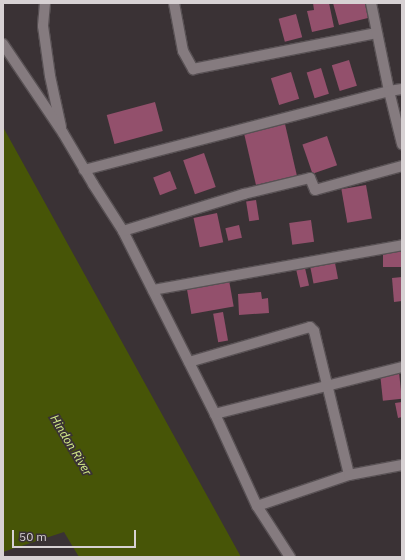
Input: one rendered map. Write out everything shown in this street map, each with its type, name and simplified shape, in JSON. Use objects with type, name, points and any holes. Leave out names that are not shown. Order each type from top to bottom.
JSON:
[{"type":"street","points":[[45,3],[43,26],[50,76],[62,133]]},
{"type":"street","points":[[174,3],[183,51],[193,69],[376,33]]},
{"type":"street","points":[[371,3],[388,91],[402,144]]},
{"type":"street","points":[[3,44],[62,133],[123,231],[216,414],[257,506],[290,557]]},
{"type":"street","points":[[84,170],[388,91],[402,89]]},
{"type":"street","points":[[123,231],[244,194],[310,178],[315,190],[402,166]]},
{"type":"street","points":[[153,290],[402,245]]},
{"type":"street","points":[[190,362],[310,328],[314,331],[349,475]]},
{"type":"street","points":[[216,414],[402,367]]},
{"type":"street","points":[[257,506],[349,475],[402,465]]},
{"type":"water","name":"Hindon River","points":[[3,127],[241,557],[79,557],[64,532],[3,552]]},
{"type":"building","points":[[313,3],[329,3],[334,27],[312,32],[307,11],[314,10]]},
{"type":"building","points":[[333,3],[365,3],[368,18],[339,25]]},
{"type":"building","points":[[296,14],[302,37],[285,42],[279,19]]},
{"type":"building","points":[[349,60],[357,86],[340,91],[332,65]]},
{"type":"building","points":[[321,68],[329,94],[315,98],[307,72]]},
{"type":"building","points":[[291,72],[299,99],[279,105],[271,78]]},
{"type":"building","points":[[155,102],[163,131],[114,144],[107,115]]},
{"type":"building","points":[[285,124],[297,176],[256,185],[244,133]]},
{"type":"building","points":[[327,136],[337,165],[313,174],[302,144]]},
{"type":"building","points":[[204,153],[216,187],[195,194],[183,160]]},
{"type":"building","points":[[170,171],[177,189],[160,195],[153,177]]},
{"type":"building","points":[[366,185],[372,218],[347,223],[341,189]]},
{"type":"building","points":[[256,200],[259,220],[249,221],[246,202]]},
{"type":"building","points":[[217,213],[223,242],[200,247],[194,218]]},
{"type":"building","points":[[311,220],[314,242],[292,245],[289,223]]},
{"type":"building","points":[[239,225],[242,238],[228,241],[225,228]]},
{"type":"building","points":[[383,251],[402,251],[402,267],[383,267]]},
{"type":"building","points":[[335,263],[338,279],[314,283],[310,268]]},
{"type":"building","points":[[305,268],[309,286],[300,288],[296,270]]},
{"type":"building","points":[[402,277],[402,301],[394,302],[392,278]]},
{"type":"building","points":[[229,280],[234,307],[191,314],[187,287]]},
{"type":"building","points":[[261,292],[262,299],[268,298],[269,313],[239,315],[238,294]]},
{"type":"building","points":[[223,312],[228,341],[218,342],[213,314]]},
{"type":"building","points":[[399,372],[402,399],[383,401],[380,374]]},
{"type":"building","points":[[402,402],[402,417],[398,418],[395,403]]}]
